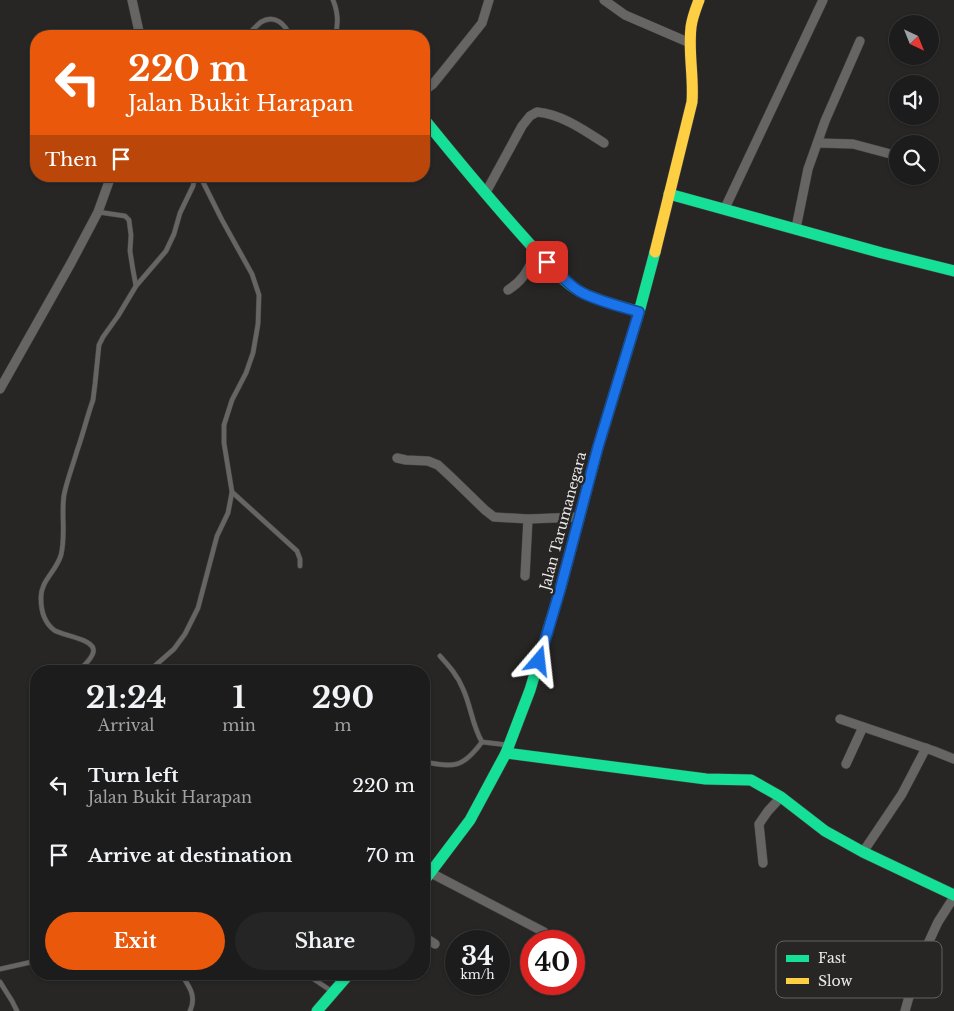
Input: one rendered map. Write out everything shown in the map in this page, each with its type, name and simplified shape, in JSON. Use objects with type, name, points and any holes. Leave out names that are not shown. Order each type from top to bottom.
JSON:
[{"type":"street","points":[[132,0],[139,30]]},
{"type":"street","points":[[430,86],[482,23],[489,0]]},
{"type":"street","points":[[604,0],[625,15],[690,43]]},
{"type":"street","name":"Jalan Tarumanegara","points":[[430,873],[470,820],[508,749],[530,690],[598,447],[639,312],[688,125],[693,87],[690,43],[691,24],[699,0]]},
{"type":"street","points":[[725,208],[823,0]]},
{"type":"street","points":[[796,228],[808,169],[825,121],[860,41]]},
{"type":"street","points":[[485,194],[522,126],[535,113],[539,112],[560,118],[604,143]]},
{"type":"street","points":[[430,126],[485,194],[568,283],[580,292],[592,297],[639,312]]},
{"type":"street","points":[[818,142],[853,144],[889,154]]},
{"type":"street","points":[[0,389],[98,212],[109,182]]},
{"type":"street","points":[[669,194],[954,271]]},
{"type":"street","points":[[508,290],[523,278],[538,252]]},
{"type":"street","points":[[396,458],[428,461],[438,465],[492,516],[498,518],[579,517]]},
{"type":"street","points":[[525,576],[528,519]]},
{"type":"street","points":[[840,719],[954,759]]},
{"type":"street","points":[[846,764],[863,727]]},
{"type":"street","points":[[863,852],[902,794],[926,748]]},
{"type":"street","points":[[508,749],[706,779],[751,780],[781,797],[825,831],[863,852],[954,896],[929,941]]},
{"type":"street","points":[[763,863],[759,824],[781,797]]},
{"type":"street","points":[[430,878],[540,930]]},
{"type":"street","points":[[430,941],[434,944]]},
{"type":"street","points":[[318,1011],[345,980]]},
{"type":"street","points":[[905,1011],[909,998]]},
{"type":"lane","points":[[333,0],[338,16],[336,30]]},
{"type":"lane","points":[[253,30],[262,22],[272,19],[280,21],[287,30]]},
{"type":"lane","points":[[84,665],[92,655],[92,646],[85,641],[59,633],[50,626],[42,612],[41,590],[60,557],[64,533],[64,495],[93,400],[99,345],[136,286],[162,256],[170,243],[176,230],[180,213],[194,182]]},
{"type":"lane","points":[[156,665],[174,649],[185,634],[198,608],[217,536],[228,513],[232,492],[224,443],[224,426],[232,400],[253,353],[258,324],[259,294],[252,274],[203,182]]},
{"type":"lane","points":[[98,212],[125,216],[128,220],[131,235],[132,270],[136,286]]},
{"type":"lane","points":[[232,492],[294,547],[300,559],[300,566]]},
{"type":"lane","points":[[440,656],[457,677],[463,688],[474,726],[482,742],[508,749]]},
{"type":"lane","points":[[430,763],[445,766],[456,765],[471,756],[482,742]]},
{"type":"lane","points":[[0,969],[30,962]]},
{"type":"lane","points":[[185,980],[193,998],[190,1011]]},
{"type":"lane","points":[[315,980],[334,993]]},
{"type":"lane","points":[[0,982],[16,1011]]},
{"type":"traffic: fast","points":[[430,126],[501,212],[560,276],[574,288],[588,295],[639,312]]},
{"type":"traffic: fast","points":[[669,194],[954,271]]},
{"type":"traffic: fast","points":[[430,873],[470,820],[506,753],[530,690],[655,252]]},
{"type":"traffic: fast","points":[[506,753],[706,779],[751,780],[781,797],[825,831],[863,852],[954,895]]},
{"type":"traffic: fast","points":[[317,1011],[344,980]]},
{"type":"traffic: slow","points":[[655,252],[692,102],[690,36],[692,20],[699,0]]},
{"type":"route","points":[[539,661],[598,447],[639,312],[580,292],[547,262]]}]
